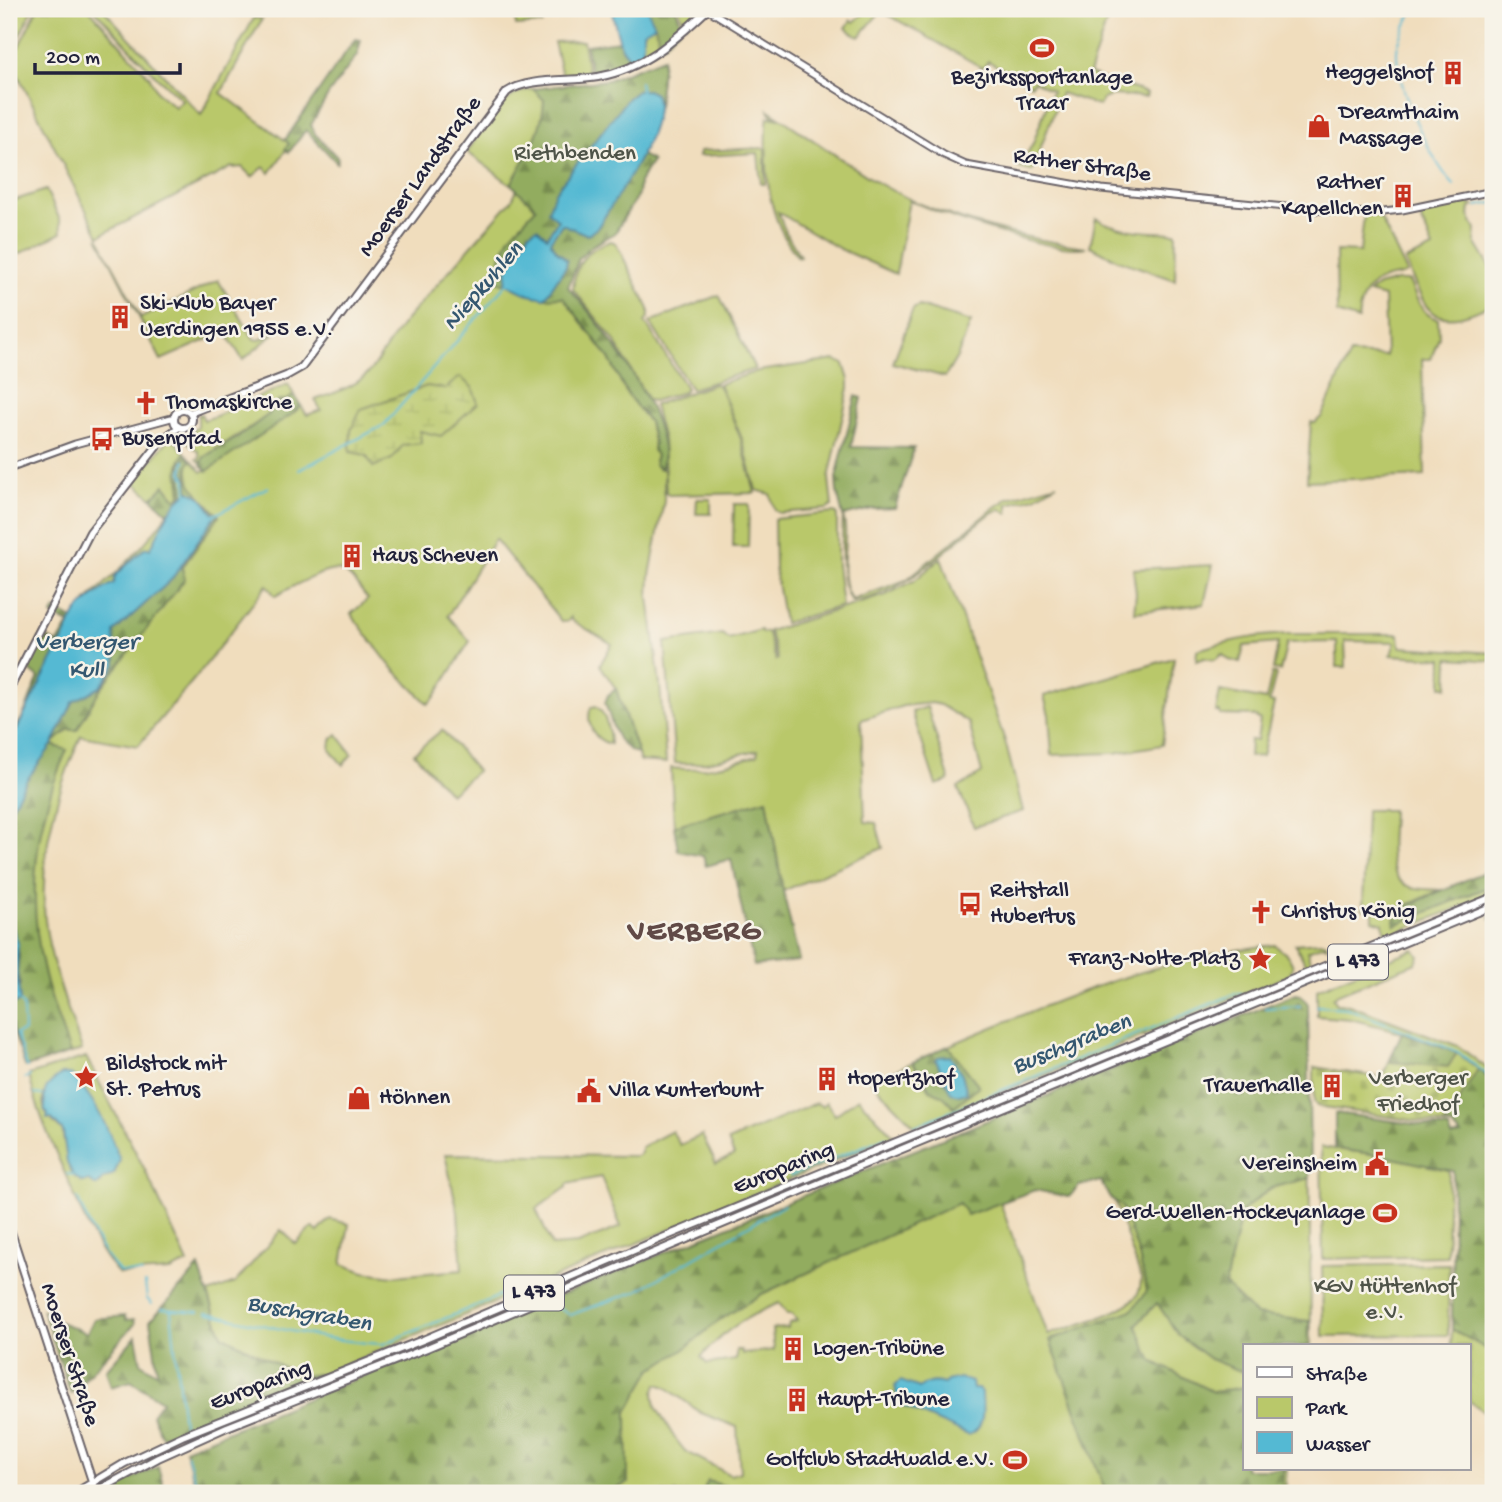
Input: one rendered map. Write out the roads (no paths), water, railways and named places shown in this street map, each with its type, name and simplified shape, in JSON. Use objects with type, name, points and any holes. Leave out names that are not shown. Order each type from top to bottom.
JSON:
[{"type":"main road","name":"Moerser Landstraße","points":[[190,413],[286,376],[302,367],[507,92],[526,84],[590,79],[631,67],[657,54],[707,9]]},
{"type":"main road","points":[[182,410],[190,413],[192,418],[186,428],[175,423],[175,417],[182,410]]},
{"type":"main road","points":[[9,690],[90,532],[161,441],[179,427]]},
{"type":"main road","name":"Europaring","points":[[92,1482],[193,1432],[425,1339],[679,1231],[1493,897]]},
{"type":"main road","name":"Europaring","points":[[95,1493],[187,1444],[416,1353],[856,1168],[1493,906]]},
{"type":"main road","name":"Moerser Straße","points":[[9,1226],[95,1493]]},
{"type":"main road","name":"L 473","points":[[75,1493],[92,1482]]},
{"type":"street","name":"Rather Straße","points":[[707,9],[944,155],[966,164],[1114,190],[1337,212],[1373,213],[1402,210],[1493,191]]},
{"type":"street","points":[[9,468],[75,444],[175,417]]},
{"type":"water","points":[[611,9],[647,9],[655,25],[643,32],[643,51],[635,56],[636,60],[633,61],[621,47]]},
{"type":"water","points":[[647,90],[655,94],[657,108],[654,124],[638,162],[598,227],[588,235],[562,224],[550,241],[567,260],[566,266],[545,298],[529,295],[506,284],[508,267],[530,232],[537,228],[547,237],[558,220],[548,211],[555,192],[628,98],[637,91]]},
{"type":"water","name":"Verberger Kull","points":[[190,491],[202,498],[215,516],[171,580],[114,632],[116,664],[100,687],[73,702],[52,745],[26,781],[9,812],[9,745],[75,615],[92,598],[114,583],[115,576],[146,547],[150,549],[166,517],[176,503]]},
{"type":"water","points":[[9,916],[18,943],[20,1001],[9,1007]]},
{"type":"water","points":[[950,1056],[962,1074],[967,1093],[951,1093],[936,1060],[938,1057]]},
{"type":"water","points":[[62,1074],[71,1074],[94,1103],[120,1160],[114,1174],[103,1179],[97,1186],[88,1181],[82,1182],[73,1175],[67,1163],[63,1131],[51,1118],[47,1119],[48,1114],[44,1110],[46,1089]]},
{"type":"water","points":[[959,1378],[972,1382],[973,1389],[978,1388],[982,1392],[981,1423],[968,1435],[898,1404],[895,1385],[901,1381],[920,1388],[928,1383],[944,1384]]},
{"type":"waterway","points":[[1413,9],[1397,50],[1402,82],[1425,140],[1454,185]]},
{"type":"waterway","name":"Niepkuhlen","points":[[640,82],[641,91]]},
{"type":"waterway","points":[[1477,206],[1493,203]]},
{"type":"waterway","name":"Niepkuhlen","points":[[299,470],[384,425],[508,282]]},
{"type":"waterway","points":[[185,460],[182,472],[186,480],[187,494]]},
{"type":"waterway","name":"Niepkuhlen","points":[[213,516],[268,487]]},
{"type":"waterway","name":"Buschgraben","points":[[915,1126],[1241,993]]},
{"type":"waterway","name":"Niepkuhlen","points":[[20,1002],[23,1006],[24,1031],[16,1034],[27,1067]]},
{"type":"waterway","name":"Buschgraben","points":[[1265,1008],[1300,1006]]},
{"type":"waterway","name":"Buschgraben","points":[[1317,1006],[1347,1008],[1458,1052],[1493,1080]]},
{"type":"waterway","name":"Niepkuhlen","points":[[25,1078],[30,1076]]},
{"type":"waterway","name":"Niepkuhlen","points":[[35,1094],[42,1095]]},
{"type":"waterway","name":"Buschgraben","points":[[790,1176],[886,1137]]},
{"type":"waterway","name":"Niepkuhlen","points":[[67,1174],[73,1175]]},
{"type":"waterway","name":"Niepkuhlen","points":[[78,1199],[95,1237],[113,1264],[120,1272],[142,1273]]},
{"type":"waterway","name":"Buschgraben","points":[[551,1304],[570,1315],[637,1291],[784,1205]]},
{"type":"waterway","name":"Niepkuhlen","points":[[145,1283],[147,1299],[152,1304]]},
{"type":"waterway","name":"Buschgraben","points":[[207,1313],[317,1336],[383,1344],[521,1287]]},
{"type":"waterway","name":"Buschgraben","points":[[162,1309],[199,1312]]},
{"type":"waterway","name":"Buschgraben","points":[[171,1311],[183,1424]]},
{"type":"waterway","name":"Buschgraben","points":[[187,1454],[199,1493]]},
{"type":"place","name":"Bezirkssportanlage Traar","points":[[1042,48]]},
{"type":"place","name":"Heggelshof","points":[[1453,73]]},
{"type":"place","name":"Dreamthaim Massage","points":[[1319,126]]},
{"type":"place","name":"Rather Kapellchen","points":[[1403,196]]},
{"type":"place","name":"Ski-Klub Bayer Uerdingen 1955 e.V.","points":[[120,317]]},
{"type":"place","name":"Thomaskirche","points":[[146,403]]},
{"type":"place","name":"Busenpfad","points":[[102,439]]},
{"type":"place","name":"Haus Scheven","points":[[352,556]]},
{"type":"place","name":"Reitstall Hubertus","points":[[970,904]]},
{"type":"place","name":"Christus König","points":[[1261,912]]},
{"type":"place","name":"Franz-Nolte-Platz","points":[[1260,959]]},
{"type":"place","name":"Bildstock mit St. Petrus","points":[[86,1077]]},
{"type":"place","name":"Hopertzhof","points":[[827,1079]]},
{"type":"place","name":"Trauerhalle","points":[[1332,1086]]},
{"type":"place","name":"Villa Kunterbunt","points":[[589,1091]]},
{"type":"place","name":"Höhnen","points":[[359,1098]]},
{"type":"place","name":"Vereinsheim","points":[[1377,1164]]},
{"type":"place","name":"Gerd-Wellen-Hockeyanlage","points":[[1385,1213]]},
{"type":"place","name":"Logen-Tribüne","points":[[793,1349]]},
{"type":"place","name":"Haupt-Tribune","points":[[797,1400]]},
{"type":"place","name":"Golfclub Stadtwald e.V.","points":[[1015,1460]]},
{"type":"district","name":"VERBERG","points":[[695,933]]},
{"type":"park label","name":"Riethbenden","points":[[575,154]]},
{"type":"park label","name":"Verberger Friedhof","points":[[1418,1092]]},
{"type":"park label","name":"KGV Hüttenhof e.V.","points":[[1385,1300]]}]
